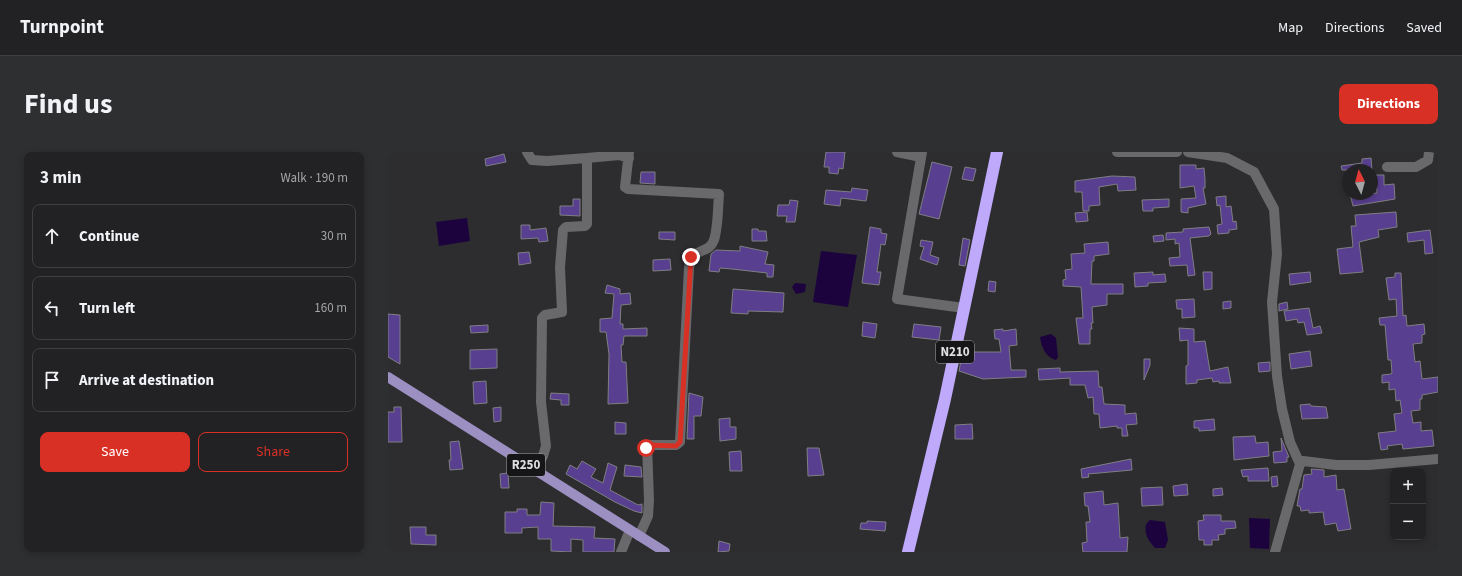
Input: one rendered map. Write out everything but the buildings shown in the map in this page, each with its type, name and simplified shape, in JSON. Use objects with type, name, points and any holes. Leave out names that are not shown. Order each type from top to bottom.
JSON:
[{"type":"highway","name":"N210","points":[[908,552],[945,399],[997,152]]},
{"type":"main road","name":"R250","points":[[388,377],[665,552]]},
{"type":"main road","name":"R250","points":[[388,383],[654,552]]},
{"type":"street","points":[[527,152],[532,160],[547,161],[629,155],[625,187],[628,189],[719,194],[714,241],[708,249],[696,252],[691,257],[689,268],[680,442],[676,446],[647,445],[649,500],[648,516],[639,536]]},
{"type":"street","points":[[897,152],[921,154],[897,299],[964,308]]},
{"type":"street","points":[[1117,152],[1177,152]]},
{"type":"street","points":[[1188,152],[1227,158],[1254,172],[1274,209],[1276,254],[1272,302],[1277,376],[1282,409],[1290,442],[1300,464],[1275,552]]},
{"type":"street","points":[[1387,167],[1416,167],[1428,160],[1429,152]]},
{"type":"street","points":[[535,470],[544,456],[546,446],[541,402],[542,318],[545,315],[562,312],[560,267],[563,230],[566,227],[585,226],[587,224],[586,158]]},
{"type":"street","points":[[1300,464],[1307,460],[1336,465],[1438,459]]},
{"type":"street","points":[[621,552],[628,535]]},
{"type":"shaded area","points":[[467,218],[470,241],[439,246],[436,222]]},
{"type":"shaded area","points":[[821,251],[857,255],[848,307],[813,302]]},
{"type":"shaded area","points":[[795,283],[806,284],[805,292],[796,294],[792,287]]},
{"type":"shaded area","points":[[1051,334],[1056,338],[1058,357],[1056,360],[1049,357],[1043,348],[1040,337]]},
{"type":"shaded area","points":[[1249,518],[1270,519],[1269,549],[1250,548]]},
{"type":"shaded area","points":[[1150,520],[1165,522],[1168,540],[1165,548],[1155,548],[1149,540],[1146,534],[1146,524]]},
{"type":"route","points":[[646,448],[647,445],[676,446],[680,442],[688,314],[689,268],[691,257]]}]
